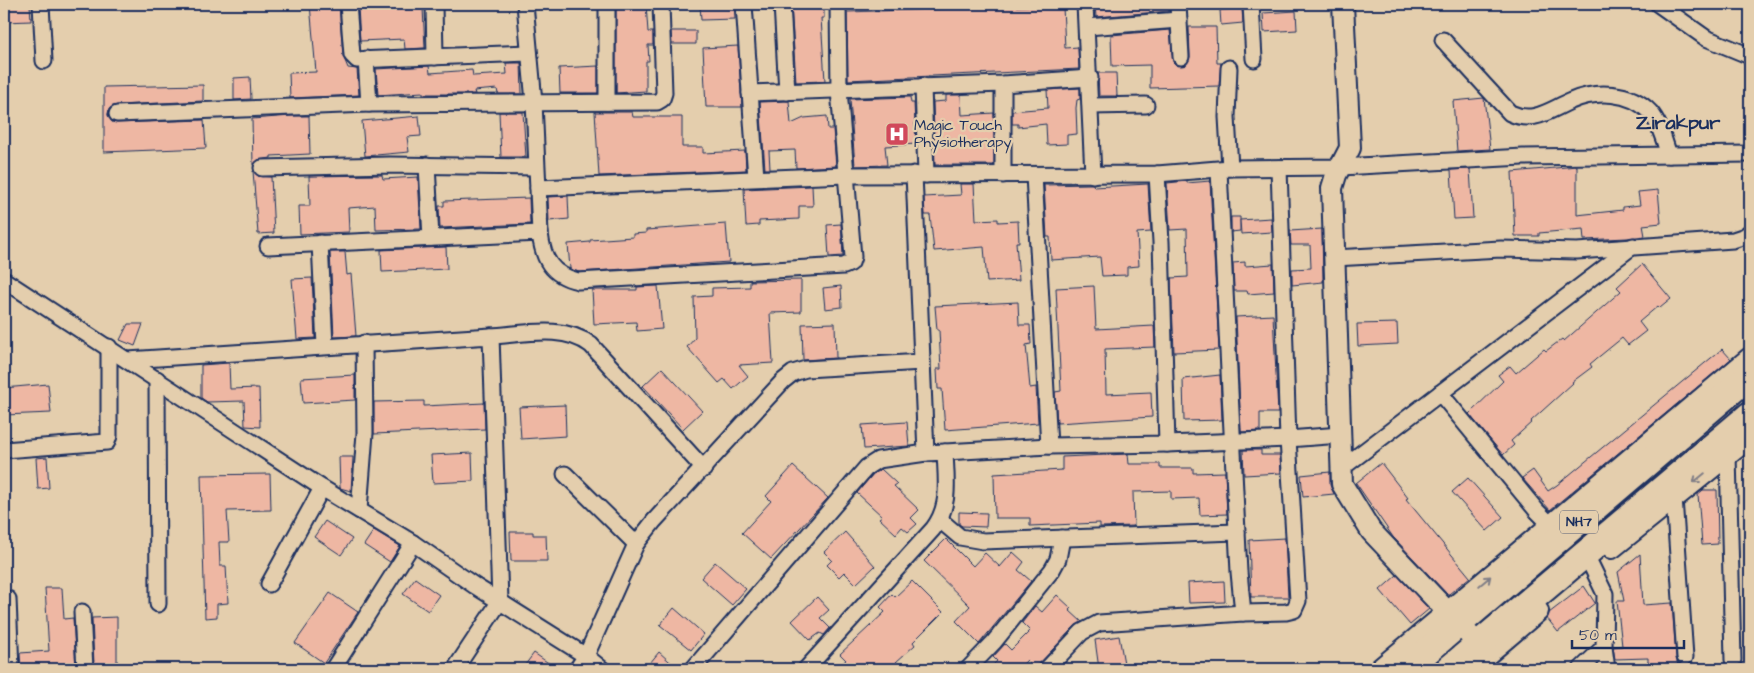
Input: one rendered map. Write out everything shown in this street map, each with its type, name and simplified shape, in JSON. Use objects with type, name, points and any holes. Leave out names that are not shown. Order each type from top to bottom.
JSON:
[{"type":"highway","name":"NH7","points":[[1406,669],[1454,618],[1750,375]]},
{"type":"highway","name":"NH7","points":[[1449,669],[1750,415]]},
{"type":"street","points":[[41,4],[44,61]]},
{"type":"street","points":[[348,4],[352,55],[357,60],[529,53]]},
{"type":"street","points":[[434,4],[435,57]]},
{"type":"street","points":[[525,4],[534,102],[540,233],[545,257],[552,267],[563,277],[578,280],[844,266],[851,263],[853,257],[839,90],[838,4]]},
{"type":"street","points":[[607,4],[607,102]]},
{"type":"street","points":[[116,114],[369,104],[651,103],[662,99],[664,93],[662,4]]},
{"type":"street","points":[[744,4],[756,178]]},
{"type":"street","points":[[782,4],[787,92]]},
{"type":"street","points":[[1085,4],[1090,78],[1093,175]]},
{"type":"street","points":[[1178,4],[1181,57]]},
{"type":"street","points":[[1251,4],[1254,59]]},
{"type":"street","points":[[1343,4],[1350,148],[1332,188],[1342,484],[1371,532],[1478,644]]},
{"type":"street","points":[[1658,4],[1706,38],[1722,47],[1750,56]]},
{"type":"street","points":[[1087,27],[1178,20]]},
{"type":"street","points":[[1443,40],[1510,113],[1520,118],[1533,118],[1585,96],[1597,94],[1626,97],[1650,112],[1658,124],[1669,154]]},
{"type":"street","points":[[366,60],[369,104]]},
{"type":"street","points":[[1229,68],[1224,169],[1232,440],[1243,613]]},
{"type":"street","points":[[750,93],[1003,84],[1090,78]]},
{"type":"street","points":[[1003,84],[1003,175]]},
{"type":"street","points":[[923,86],[920,175],[922,362],[926,453]]},
{"type":"street","points":[[1091,106],[1146,105]]},
{"type":"street","points":[[538,188],[845,175],[1156,174],[1224,169],[1341,167],[1523,157],[1750,154]]},
{"type":"street","points":[[262,168],[427,165],[536,167]]},
{"type":"street","points":[[427,165],[431,238]]},
{"type":"street","points":[[1048,669],[1082,632],[1099,623],[1243,613],[1286,612],[1294,610],[1298,602],[1288,439],[1279,168]]},
{"type":"street","points":[[1156,174],[1161,242],[1167,444]]},
{"type":"street","points":[[1034,175],[1049,446]]},
{"type":"street","points":[[1334,258],[1501,249],[1577,250],[1733,240],[1750,232]]},
{"type":"street","points":[[268,246],[540,233]]},
{"type":"street","points":[[320,243],[325,346]]},
{"type":"street","points":[[1342,468],[1633,246]]},
{"type":"street","points":[[4,280],[322,488],[413,543],[500,602],[586,656],[602,669]]},
{"type":"street","points":[[128,360],[364,343],[560,332],[582,338],[591,346],[704,469]]},
{"type":"street","points":[[455,669],[500,602],[491,336]]},
{"type":"street","points":[[359,510],[365,433],[364,343]]},
{"type":"street","points":[[4,450],[107,442],[109,436],[109,347]]},
{"type":"street","points":[[1380,669],[1454,618],[1552,526],[1750,358]]},
{"type":"street","points":[[577,669],[586,656],[636,544],[654,521],[704,469],[768,396],[793,373],[806,370],[922,362]]},
{"type":"street","points":[[157,379],[158,604]]},
{"type":"street","points":[[1440,393],[1537,511],[1552,526]]},
{"type":"street","points":[[693,669],[867,467],[878,460],[926,453],[1049,446],[1167,444],[1341,435]]},
{"type":"street","points":[[1470,669],[1591,566],[1750,436]]},
{"type":"street","points":[[806,669],[940,520],[947,502],[945,452]]},
{"type":"street","points":[[1728,454],[1733,660]]},
{"type":"street","points":[[565,474],[636,544]]},
{"type":"street","points":[[270,584],[322,488]]},
{"type":"street","points":[[1674,498],[1685,657]]},
{"type":"street","points":[[940,520],[952,532],[970,540],[1237,532]]},
{"type":"street","points":[[968,669],[994,642],[1052,570],[1058,559],[1062,538]]},
{"type":"street","points":[[333,669],[413,543]]},
{"type":"street","points":[[1591,566],[1605,594],[1604,647],[1607,669]]},
{"type":"street","points":[[8,599],[11,669]]},
{"type":"street","points":[[82,612],[85,669]]},
{"type":"street","points":[[1581,669],[1604,647]]},
{"type":"building","points":[[4,4],[30,4],[31,21],[4,22]]},
{"type":"building","points":[[310,4],[339,4],[343,56],[348,68],[357,69],[359,95],[290,98],[289,73],[316,72]]},
{"type":"building","points":[[616,4],[646,4],[648,32],[653,32],[653,45],[648,45],[649,61],[646,61],[646,91],[616,93]]},
{"type":"building","points":[[700,4],[734,4],[735,19],[701,20]]},
{"type":"building","points":[[791,4],[824,4],[824,18],[821,18],[825,81],[796,82]]},
{"type":"building","points":[[1095,4],[1169,4],[1169,11],[1096,17]]},
{"type":"building","points":[[1056,5],[1056,7],[1063,7],[1065,48],[1078,47],[1079,69],[848,80],[847,12]]},
{"type":"building","points":[[358,7],[377,7],[377,11],[423,8],[425,48],[405,49],[404,39],[360,41]]},
{"type":"building","points":[[1242,9],[1243,23],[1221,25],[1220,10]]},
{"type":"building","points":[[1296,11],[1297,30],[1264,32],[1263,13]]},
{"type":"building","points":[[1189,27],[1216,27],[1217,63],[1221,63],[1219,86],[1150,88],[1150,65],[1112,66],[1111,35],[1170,30],[1173,62],[1177,66],[1186,65],[1190,57]]},
{"type":"building","points":[[671,31],[696,31],[696,44],[672,44]]},
{"type":"building","points":[[738,46],[742,107],[706,107],[703,48]]},
{"type":"building","points":[[506,63],[521,63],[522,94],[498,94],[497,89],[474,91],[475,94],[423,94],[423,92],[378,95],[376,69],[429,66],[430,73],[472,70],[473,76],[507,74]]},
{"type":"building","points":[[598,66],[598,93],[560,93],[559,68]]},
{"type":"building","points":[[1098,73],[1116,73],[1117,96],[1099,96]]},
{"type":"building","points":[[250,77],[251,99],[234,100],[234,78]]},
{"type":"building","points":[[203,85],[203,101],[117,105],[109,109],[108,115],[112,122],[117,123],[204,120],[206,148],[104,152],[104,87]]},
{"type":"building","points":[[1080,88],[1080,99],[1077,100],[1076,108],[1077,134],[1067,135],[1067,144],[1047,145],[1046,124],[1018,127],[1018,124],[1012,124],[1012,111],[1048,108],[1047,90]]},
{"type":"building","points":[[946,95],[961,95],[962,115],[994,113],[994,165],[935,165],[933,102],[946,101]]},
{"type":"building","points":[[910,97],[911,103],[914,103],[916,144],[885,146],[887,165],[855,166],[850,99]]},
{"type":"building","points":[[1484,98],[1490,149],[1457,151],[1453,101]]},
{"type":"building","points":[[789,101],[791,124],[804,118],[827,116],[828,129],[833,129],[836,166],[796,168],[795,150],[769,151],[770,169],[765,169],[760,102]]},
{"type":"building","points":[[499,112],[523,112],[526,157],[501,157]]},
{"type":"building","points":[[595,112],[632,112],[633,117],[682,117],[682,147],[703,147],[703,153],[745,151],[746,170],[599,176]]},
{"type":"building","points":[[309,116],[310,154],[271,156],[271,158],[258,160],[253,165],[252,119]]},
{"type":"building","points":[[419,116],[421,136],[407,137],[409,152],[365,156],[362,121]]},
{"type":"building","points":[[1577,166],[1577,215],[1623,210],[1623,207],[1640,205],[1638,192],[1658,190],[1661,223],[1643,225],[1645,236],[1627,238],[1584,240],[1583,229],[1539,233],[1539,236],[1515,236],[1512,172]]},
{"type":"building","points":[[1470,169],[1473,218],[1454,219],[1451,170]]},
{"type":"building","points":[[253,171],[258,176],[271,177],[274,233],[258,234]]},
{"type":"building","points":[[382,175],[383,179],[418,177],[421,229],[376,230],[375,206],[348,208],[349,232],[300,234],[299,206],[310,206],[309,176]]},
{"type":"building","points":[[1187,181],[1187,183],[1210,181],[1219,350],[1174,352],[1171,278],[1188,277],[1187,229],[1170,230],[1167,183]]},
{"type":"building","points":[[960,184],[974,184],[976,220],[998,219],[998,222],[1018,221],[1019,242],[1016,242],[1019,280],[987,282],[984,247],[934,251],[930,215],[925,215],[924,197],[961,195]]},
{"type":"building","points":[[1093,184],[1094,187],[1148,184],[1151,232],[1137,233],[1139,266],[1127,267],[1127,275],[1102,276],[1100,257],[1051,260],[1050,237],[1047,237],[1044,185]]},
{"type":"building","points":[[812,186],[813,206],[799,206],[799,219],[759,221],[759,225],[746,226],[744,189]]},
{"type":"building","points":[[568,196],[569,219],[549,221],[548,197]]},
{"type":"building","points":[[529,198],[530,224],[440,228],[439,206],[444,206],[444,201]]},
{"type":"building","points":[[1231,217],[1240,217],[1240,231],[1231,232]]},
{"type":"building","points":[[1271,218],[1272,232],[1241,234],[1240,220]]},
{"type":"building","points":[[726,224],[729,262],[579,272],[570,269],[568,244],[590,242],[590,240],[633,237],[633,234],[646,233],[646,230]]},
{"type":"building","points":[[841,224],[843,256],[829,257],[827,225]]},
{"type":"building","points":[[1322,229],[1323,282],[1292,285],[1292,269],[1311,268],[1310,245],[1291,245],[1290,231]]},
{"type":"building","points":[[446,247],[447,269],[382,272],[381,250]]},
{"type":"building","points":[[330,252],[345,252],[347,275],[351,274],[356,336],[334,337]]},
{"type":"building","points":[[1245,262],[1245,266],[1273,264],[1274,292],[1248,294],[1247,291],[1234,291],[1233,263]]},
{"type":"building","points":[[1642,264],[1671,299],[1660,308],[1658,306],[1639,322],[1646,331],[1628,345],[1622,338],[1590,364],[1592,367],[1572,382],[1511,441],[1514,445],[1503,455],[1469,414],[1503,381],[1498,375],[1510,366],[1516,373],[1544,349],[1546,351],[1562,339],[1564,341],[1621,291],[1617,287]]},
{"type":"building","points":[[312,278],[315,338],[297,339],[292,279]]},
{"type":"building","points":[[801,280],[801,312],[770,313],[773,363],[739,365],[748,376],[733,389],[724,379],[719,383],[687,347],[695,338],[694,297],[712,296],[712,288],[750,287],[750,281]]},
{"type":"building","points":[[658,286],[662,329],[637,331],[636,322],[594,324],[592,290],[637,290],[637,287]]},
{"type":"building","points":[[841,286],[842,307],[825,309],[823,288]]},
{"type":"building","points":[[1094,286],[1096,329],[1154,326],[1155,347],[1105,349],[1106,394],[1151,392],[1152,417],[1057,423],[1055,392],[1061,391],[1056,288]]},
{"type":"building","points":[[1018,302],[1019,325],[1030,325],[1031,344],[1026,345],[1030,388],[1036,387],[1038,423],[945,430],[942,389],[938,389],[937,369],[941,369],[939,330],[937,330],[935,306]]},
{"type":"building","points":[[1273,315],[1278,413],[1260,413],[1260,431],[1241,432],[1236,317]]},
{"type":"building","points":[[835,323],[836,358],[803,360],[802,324]]},
{"type":"building","points":[[1397,323],[1398,344],[1358,346],[1357,324]]},
{"type":"building","points":[[128,324],[143,324],[135,346],[120,340]]},
{"type":"building","points":[[1722,349],[1731,359],[1550,510],[1522,478],[1533,470],[1548,491]]},
{"type":"building","points":[[229,363],[230,389],[259,388],[260,427],[245,426],[244,401],[207,402],[201,398],[201,365]]},
{"type":"building","points":[[662,368],[702,411],[683,429],[643,386]]},
{"type":"building","points":[[355,375],[355,400],[303,403],[301,378]]},
{"type":"building","points":[[1220,375],[1222,420],[1184,421],[1183,379]]},
{"type":"building","points":[[48,384],[51,413],[4,415],[4,388]]},
{"type":"building","points":[[424,401],[424,406],[484,403],[485,429],[374,434],[374,402]]},
{"type":"building","points":[[565,405],[566,436],[521,439],[519,407]]},
{"type":"building","points":[[907,422],[909,446],[864,449],[862,425]]},
{"type":"building","points":[[1243,450],[1261,450],[1261,455],[1280,455],[1281,473],[1244,475]]},
{"type":"building","points":[[472,453],[473,481],[433,483],[431,455]]},
{"type":"building","points":[[1128,454],[1129,464],[1160,464],[1160,468],[1193,468],[1193,473],[1225,472],[1227,514],[1200,515],[1199,498],[1171,499],[1171,491],[1133,492],[1134,526],[1100,527],[1100,523],[1030,526],[1030,518],[995,518],[994,474],[1062,470],[1062,457]]},
{"type":"building","points":[[47,457],[49,488],[38,489],[36,458]]},
{"type":"building","points":[[339,457],[353,457],[351,491],[340,488]]},
{"type":"building","points":[[1381,463],[1408,498],[1406,499],[1470,577],[1449,594],[1393,537],[1356,483]]},
{"type":"building","points":[[793,466],[828,498],[771,559],[742,533],[771,501],[766,496]]},
{"type":"building","points":[[881,469],[897,484],[894,486],[919,510],[911,518],[917,524],[908,532],[902,527],[896,534],[879,518],[882,516],[857,493],[873,474]]},
{"type":"building","points":[[1330,472],[1330,485],[1334,494],[1303,497],[1301,475]]},
{"type":"building","points":[[270,474],[271,510],[227,511],[229,542],[219,542],[220,566],[226,566],[228,603],[217,604],[217,617],[205,618],[201,475]]},
{"type":"building","points":[[1468,478],[1503,517],[1487,531],[1452,492]]},
{"type":"building","points":[[1703,490],[1717,490],[1718,544],[1702,545],[1698,494]]},
{"type":"building","points":[[959,512],[987,513],[986,527],[962,526],[959,524]]},
{"type":"building","points":[[325,521],[352,539],[341,555],[314,537]]},
{"type":"building","points":[[374,530],[400,546],[390,562],[364,545]]},
{"type":"building","points":[[510,532],[533,532],[533,535],[546,535],[547,561],[511,561]]},
{"type":"building","points":[[845,532],[875,566],[856,584],[844,572],[839,577],[827,565],[832,560],[824,552]]},
{"type":"building","points":[[1285,538],[1288,597],[1251,597],[1249,540]]},
{"type":"building","points":[[946,539],[973,566],[985,553],[1000,567],[1013,552],[1024,562],[1018,570],[1031,581],[979,644],[956,621],[970,606],[924,561]]},
{"type":"building","points":[[1640,554],[1643,605],[1672,603],[1676,658],[1679,669],[1648,669],[1648,658],[1615,659],[1613,647],[1622,646],[1617,601],[1624,601],[1618,572]]},
{"type":"building","points":[[715,562],[746,589],[732,605],[701,578]]},
{"type":"building","points":[[1397,575],[1429,609],[1410,625],[1380,590]]},
{"type":"building","points":[[415,578],[439,595],[428,611],[403,594]]},
{"type":"building","points":[[912,581],[943,612],[913,642],[915,645],[896,662],[904,669],[836,669],[846,660],[840,654],[885,612],[880,607],[892,594],[895,597]]},
{"type":"building","points":[[1224,581],[1225,602],[1189,603],[1188,583]]},
{"type":"building","points":[[1584,586],[1595,603],[1558,632],[1547,618],[1549,613]]},
{"type":"building","points":[[45,588],[62,588],[64,619],[73,618],[76,669],[21,669],[20,653],[49,651]]},
{"type":"building","points":[[330,593],[358,612],[324,663],[295,643]]},
{"type":"building","points":[[1057,595],[1082,622],[1075,626],[1035,668],[1027,660],[1018,669],[989,669],[997,661],[993,657],[1005,644],[1011,650],[1030,631],[1022,623],[1035,606],[1042,612]]},
{"type":"building","points":[[817,597],[829,610],[820,618],[830,628],[824,635],[820,633],[810,640],[792,621]]},
{"type":"building","points":[[674,608],[704,634],[691,650],[660,625]]},
{"type":"building","points":[[117,617],[117,664],[94,665],[92,618]]},
{"type":"building","points":[[1119,636],[1125,669],[1099,669],[1095,640]]},
{"type":"building","points":[[659,652],[678,669],[645,669]]},
{"type":"building","points":[[534,653],[557,669],[522,669]]},
{"type":"place","name":"Magic Touch Physiotherapy","points":[[897,134]]},
{"type":"district","name":"Zirakpur","points":[[1678,123]]}]
